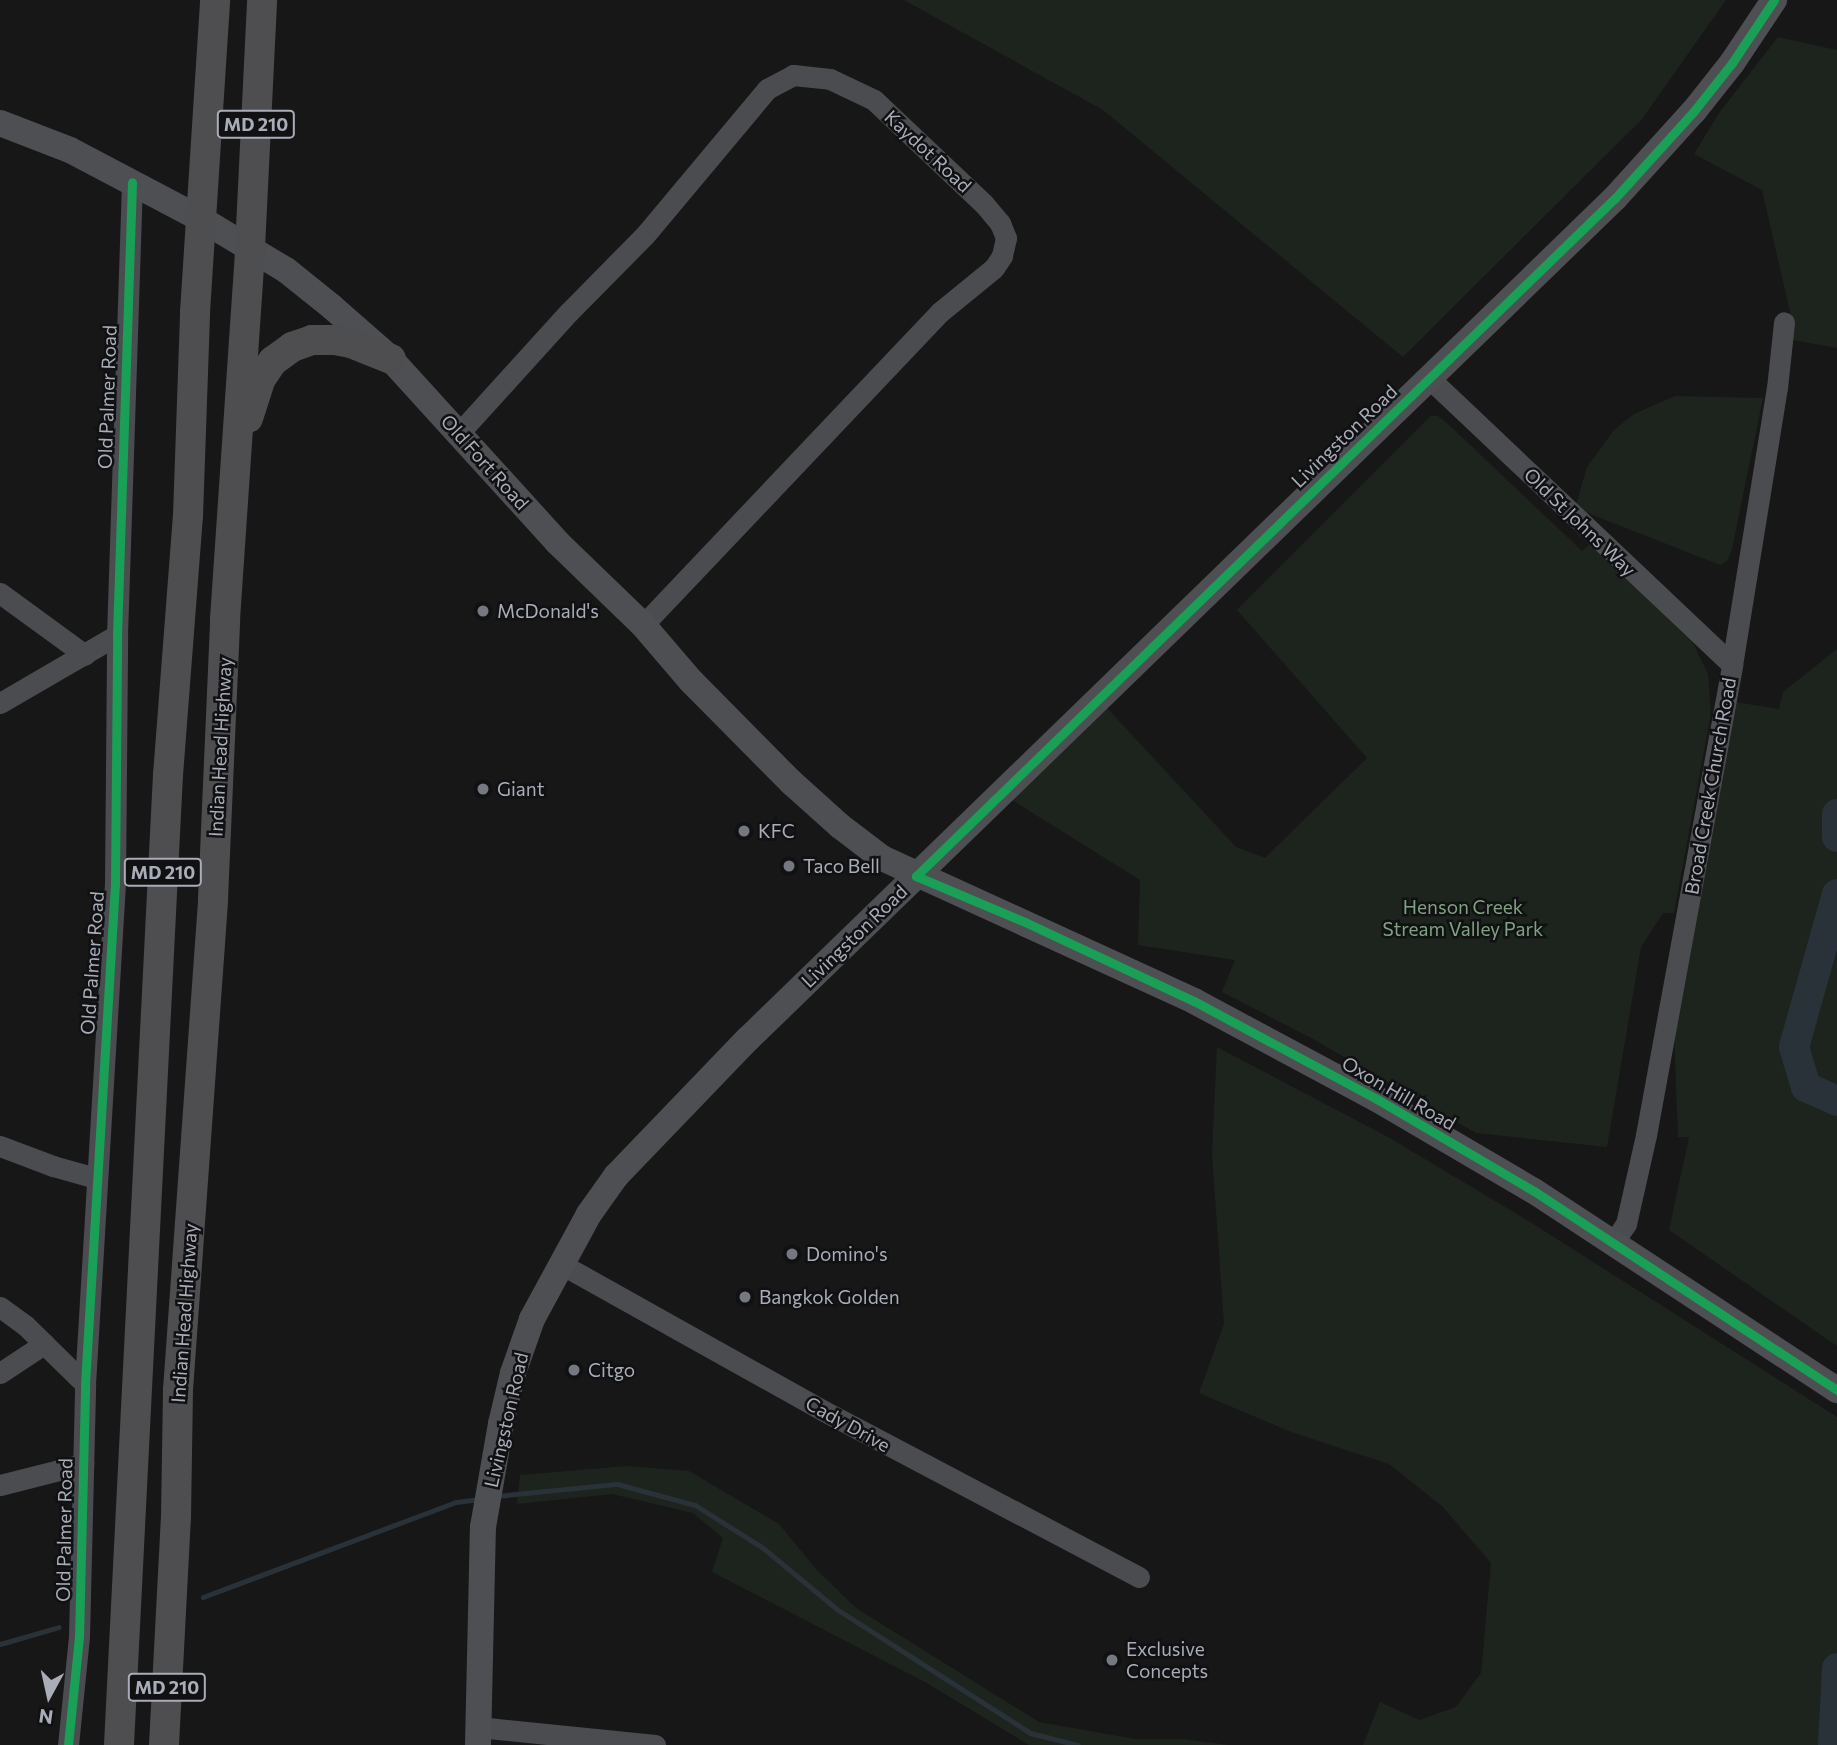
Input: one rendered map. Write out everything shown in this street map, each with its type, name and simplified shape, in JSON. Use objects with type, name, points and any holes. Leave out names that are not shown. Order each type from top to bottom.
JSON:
[{"type":"highway","name":"MD 210","points":[[119,1745],[165,829],[188,516],[201,219],[215,0]]},
{"type":"highway","name":"Indian Head Highway","points":[[164,1745],[177,1517],[178,1390],[213,898],[262,0]]},
{"type":"highway","points":[[234,491],[250,406],[260,380],[273,361],[292,347],[312,340],[351,342],[391,359]]},
{"type":"main road","name":"Livingston Road","points":[[478,1736],[485,1516],[492,1466],[513,1373],[532,1319],[589,1214],[640,1148],[916,876],[1615,198],[1664,145],[1732,63],[1774,0]]},
{"type":"main road","name":"Old Fort Road","points":[[0,123],[70,150],[201,219],[250,247],[311,290],[391,359],[557,542],[643,625],[691,681],[791,782],[840,827],[882,858],[916,876]]},
{"type":"main road","name":"Oxon Hill Road","points":[[916,876],[1025,922],[1194,1001],[1377,1099],[1534,1191],[1837,1390]]},
{"type":"street","name":"Kaydot Road","points":[[460,432],[569,312],[645,236],[767,89],[793,75],[831,79],[874,100],[984,204],[1000,223],[1006,238],[1002,256],[994,268],[940,312],[643,625]]},
{"type":"street","name":"Old Palmer Road","points":[[68,1745],[79,1637],[85,1384],[115,884],[117,635],[132,182]]},
{"type":"street","name":"Broad Creek Church Road","points":[[1613,1243],[1626,1224],[1646,1135],[1731,665],[1777,388],[1784,322]]},
{"type":"street","name":"Old St Johns Way","points":[[1429,378],[1731,665]]},
{"type":"street","points":[[0,593],[85,655]]},
{"type":"street","points":[[0,703],[117,635]]},
{"type":"street","points":[[0,1146],[53,1166],[96,1178]]},
{"type":"street","name":"Cady Drive","points":[[561,1264],[824,1411],[1139,1577]]},
{"type":"street","points":[[0,1307],[44,1344],[85,1384]]},
{"type":"street","points":[[0,1373],[44,1344]]},
{"type":"street","points":[[0,1485],[83,1464]]},
{"type":"street","points":[[478,1736],[655,1745]]},
{"type":"green space","points":[[904,0],[1726,0],[1642,119],[1403,357],[1103,110]]},
{"type":"green space","points":[[1778,37],[1837,50],[1837,348],[1793,340],[1791,316],[1762,190],[1694,154],[1719,113]]},
{"type":"green space","points":[[1675,396],[1763,398],[1732,549],[1727,561],[1720,565],[1575,508],[1587,467],[1614,430],[1634,414]]},
{"type":"green space","name":"Henson Creek Stream Valley Park","points":[[1431,416],[1438,416],[1448,424],[1582,551],[1590,544],[1613,565],[1693,643],[1708,674],[1711,713],[1674,913],[1663,913],[1641,947],[1607,1147],[1476,1133],[1313,1039],[1222,992],[1235,960],[1138,945],[1140,880],[1009,798],[1106,707],[1236,847],[1265,858],[1367,758],[1237,610]]},
{"type":"green space","points":[[1837,649],[1837,1346],[1669,1230],[1689,1137],[1678,1137],[1674,1031],[1729,701],[1779,709],[1783,692]]},
{"type":"green space","points":[[1217,1047],[1388,1137],[1527,1220],[1837,1417],[1837,1745],[1363,1745],[1380,1702],[1419,1720],[1456,1707],[1481,1673],[1491,1563],[1443,1507],[1389,1464],[1291,1432],[1199,1393],[1224,1324],[1212,1154]]},
{"type":"green space","points":[[627,1466],[689,1471],[779,1524],[816,1569],[856,1608],[1039,1722],[1135,1739],[1183,1739],[1229,1745],[1029,1745],[925,1682],[712,1572],[723,1538],[693,1513],[612,1494],[517,1504],[520,1475]]},
{"type":"waterway","points":[[1837,814],[1837,837]]},
{"type":"waterway","points":[[1837,894],[1794,1047],[1806,1087],[1837,1101]]},
{"type":"waterway","points":[[496,1496],[617,1484],[695,1505],[763,1548],[838,1610],[1030,1733],[1078,1745]]},
{"type":"waterway","points":[[203,1597],[456,1502],[480,1499]]},
{"type":"waterway","points":[[0,1644],[59,1627]]},
{"type":"waterway","points":[[1833,1745],[1837,1668]]},
{"type":"cycle path","points":[[1774,0],[1732,63],[1694,111],[1615,198],[916,876],[1025,922],[1194,1001],[1377,1099],[1534,1191],[1837,1390]]},
{"type":"cycle path","points":[[68,1745],[79,1637],[85,1384],[115,884],[117,635],[132,182]]},
{"type":"place","name":"McDonald's","points":[[483,611]]},
{"type":"place","name":"Giant","points":[[483,789]]},
{"type":"place","name":"KFC","points":[[744,831]]},
{"type":"place","name":"Taco Bell","points":[[789,866]]},
{"type":"place","name":"Domino's","points":[[792,1254]]},
{"type":"place","name":"Bangkok Golden","points":[[745,1297]]},
{"type":"place","name":"Citgo","points":[[574,1370]]},
{"type":"place","name":"Exclusive Concepts","points":[[1112,1660]]}]
